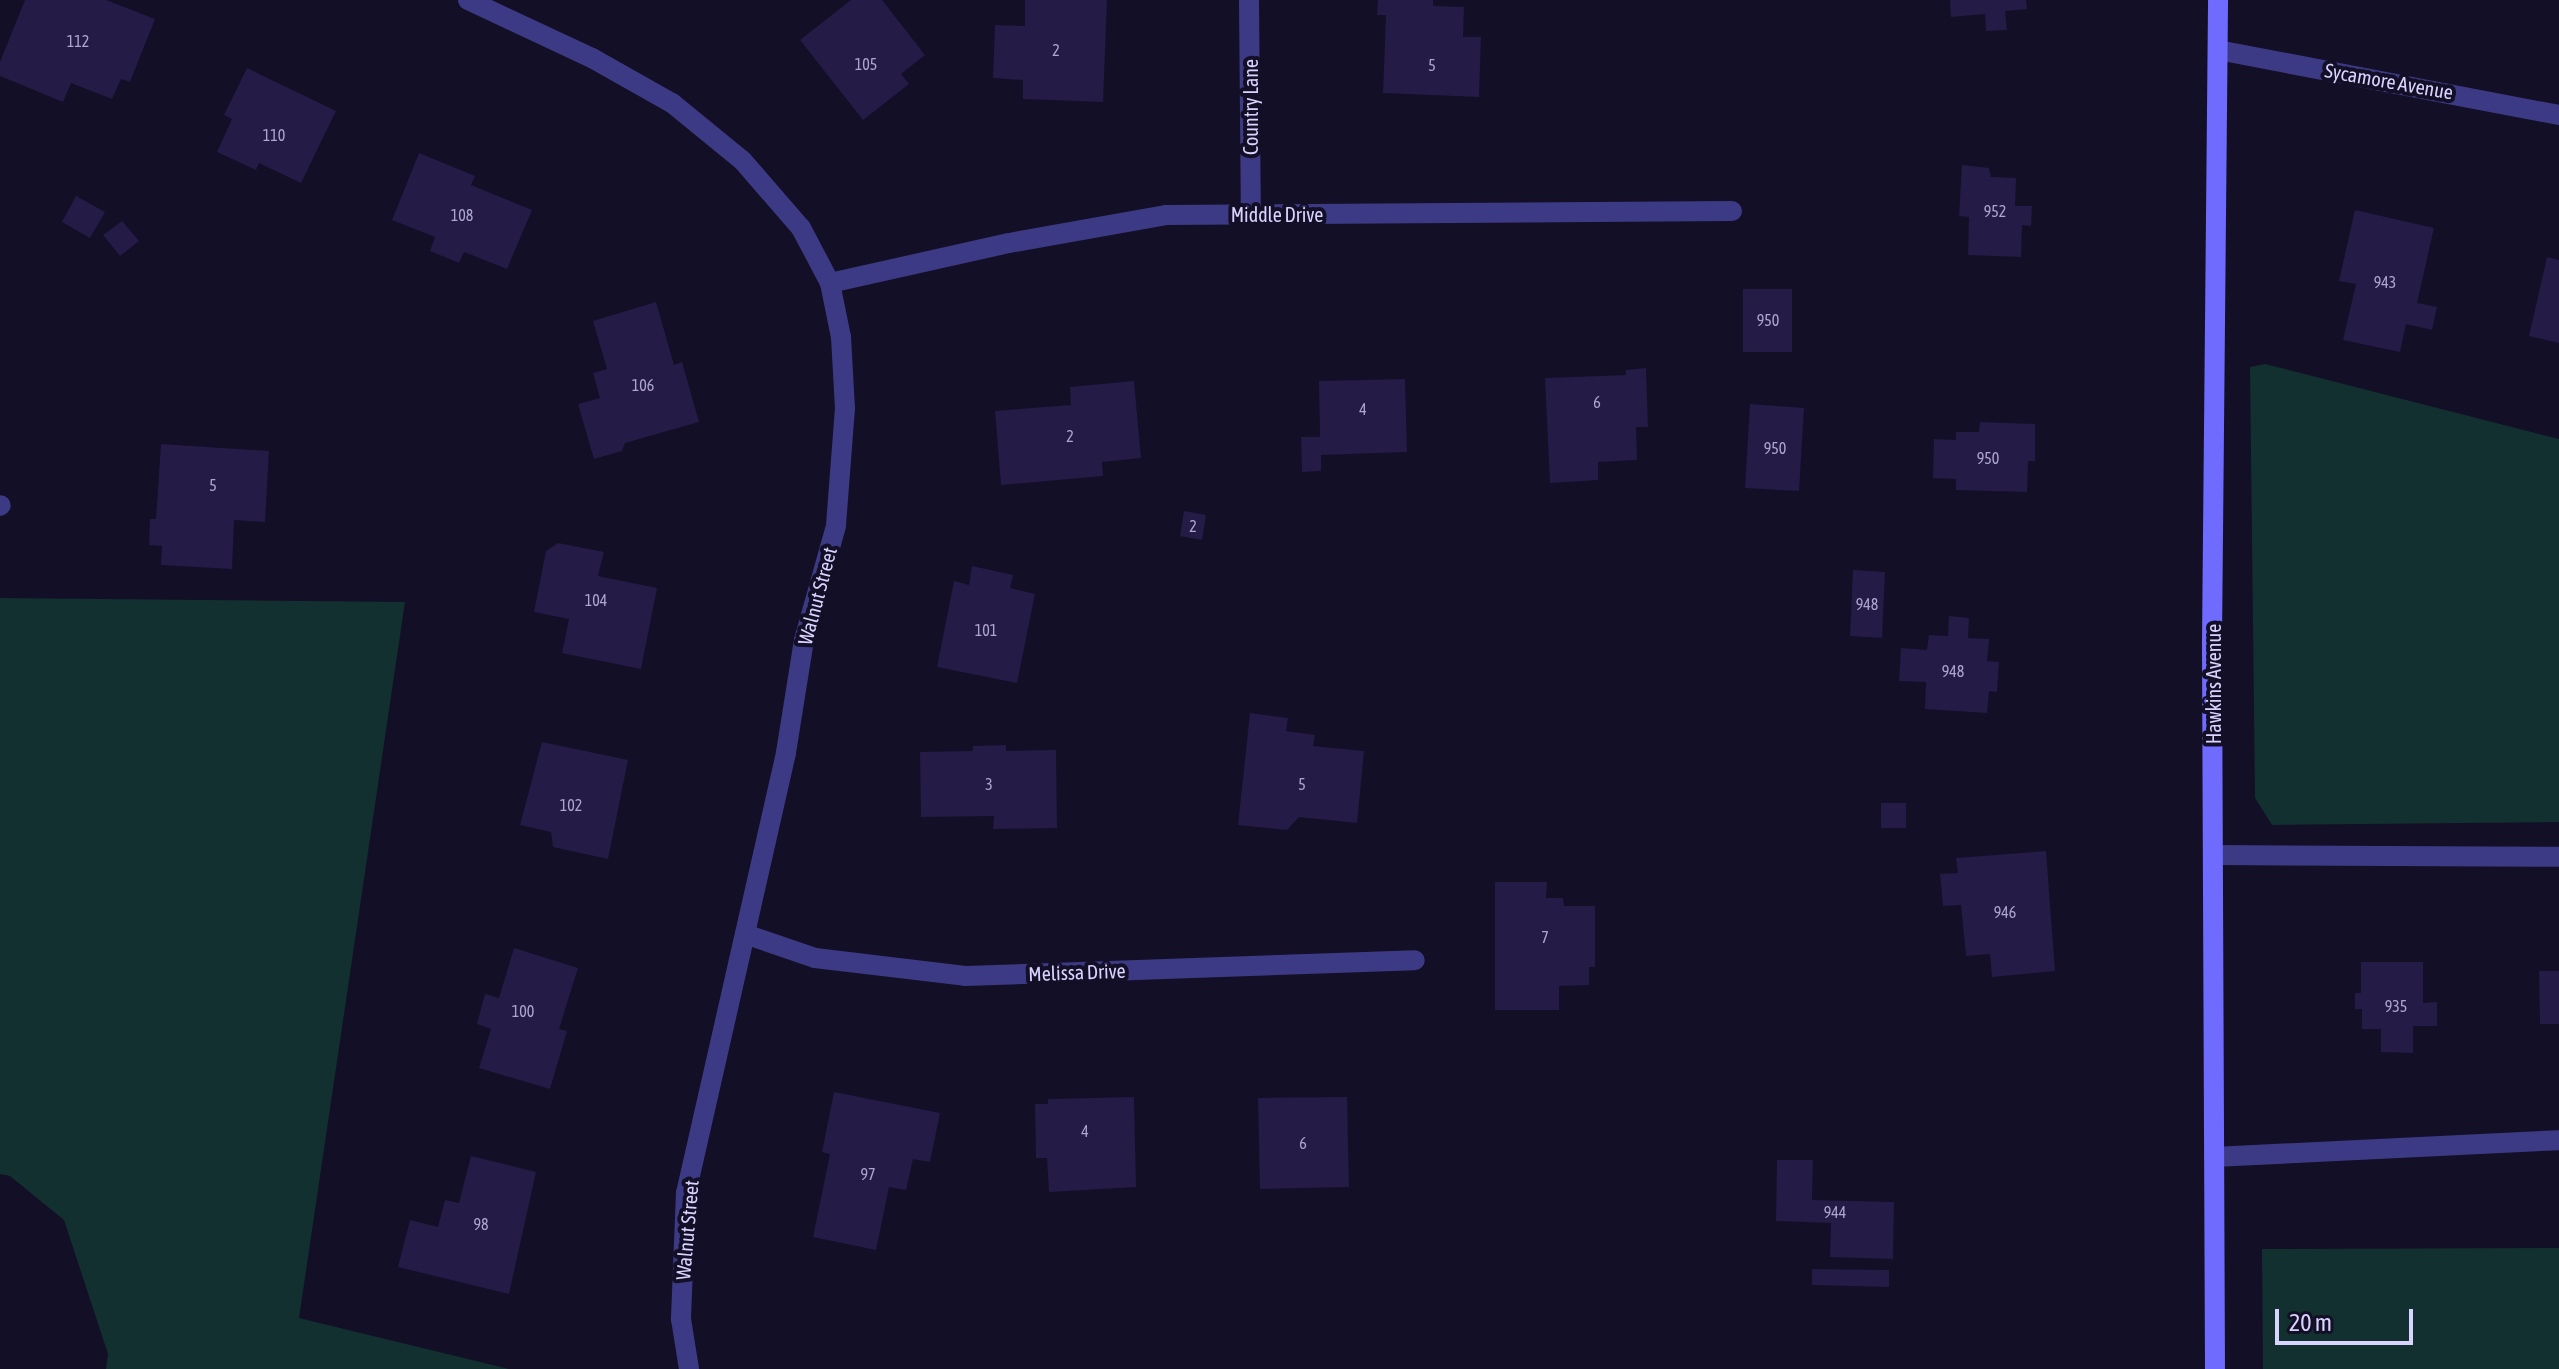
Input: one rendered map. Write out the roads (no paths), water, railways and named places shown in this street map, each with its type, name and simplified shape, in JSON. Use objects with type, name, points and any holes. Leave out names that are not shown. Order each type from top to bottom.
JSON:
[{"type":"street","name":"Walnut Street","points":[[468,0],[592,58],[672,103],[742,160],[801,228],[830,283],[841,337],[845,408],[836,526],[804,640],[786,753],[686,1193],[681,1319],[689,1369]]},
{"type":"street","name":"Country Lane","points":[[1249,0],[1251,214]]},
{"type":"street","name":"Hawkins Avenue","points":[[2215,1369],[2213,855],[2218,0]]},
{"type":"street","name":"Sycamore Avenue","points":[[2218,50],[2559,115]]},
{"type":"street","name":"Middle Drive","points":[[830,283],[1009,243],[1166,215],[1732,211]]},
{"type":"street","points":[[2213,855],[2559,857]]},
{"type":"street","name":"Melissa Drive","points":[[745,934],[815,958],[965,976],[1415,960]]},
{"type":"street","points":[[2214,1157],[2559,1140]]}]
